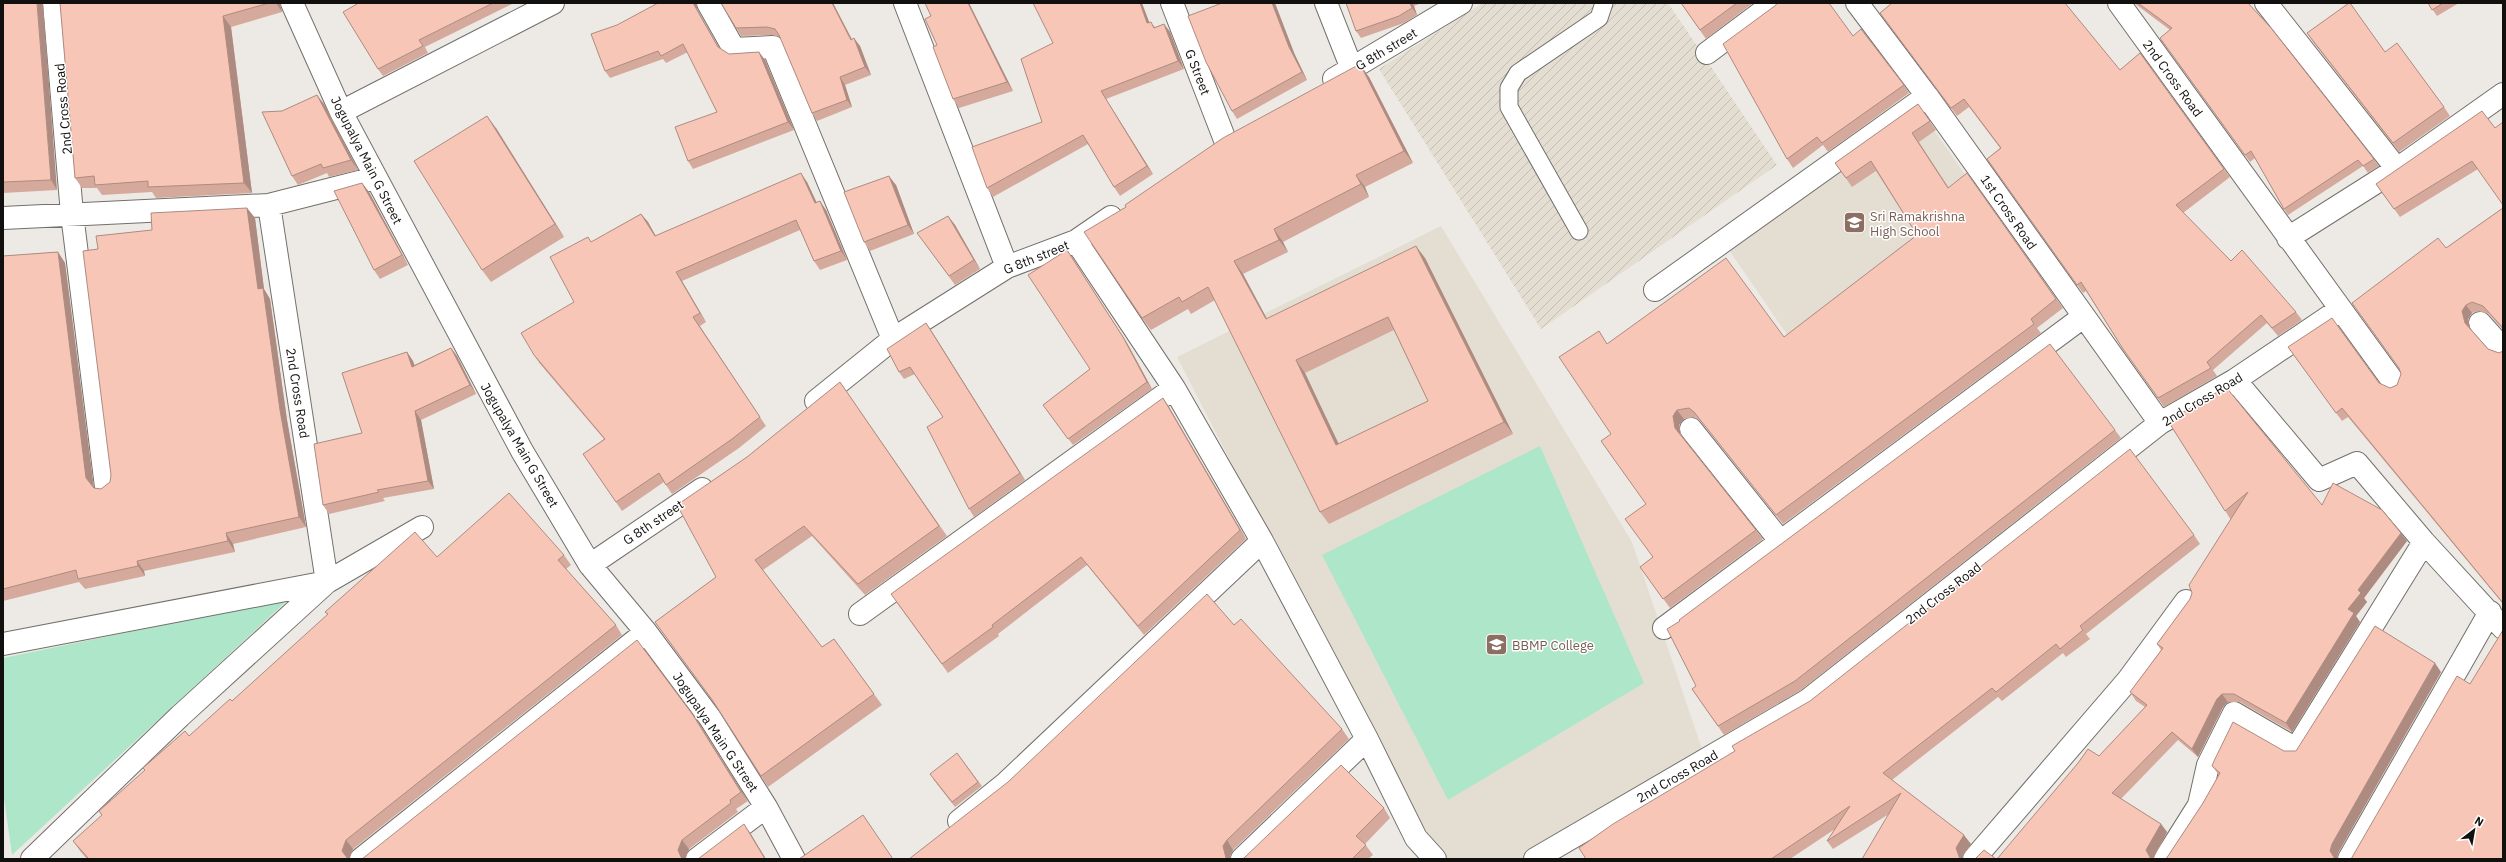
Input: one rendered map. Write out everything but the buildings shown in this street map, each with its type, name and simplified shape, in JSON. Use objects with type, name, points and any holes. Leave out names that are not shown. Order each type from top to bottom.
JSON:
[{"type":"street","name":"2nd Cross Road","points":[[54,3],[72,214],[106,488]]},
{"type":"street","name":"Jogupalya Main G Street","points":[[292,3],[341,112],[522,451],[590,565],[646,632],[710,718],[766,807],[794,859]]},
{"type":"street","points":[[341,112],[552,3]]},
{"type":"street","points":[[708,3],[734,49],[773,47],[893,339]]},
{"type":"street","points":[[905,3],[1007,267]]},
{"type":"street","name":"G Street","points":[[1172,3],[1225,140]]},
{"type":"street","points":[[1326,3],[1352,69]]},
{"type":"street","name":"G 8th street","points":[[1319,88],[1461,3]]},
{"type":"street","points":[[1707,53],[1774,3]]},
{"type":"street","name":"1st Cross Road","points":[[1856,3],[1927,96],[2160,423]]},
{"type":"street","name":"2nd Cross Road","points":[[2119,3],[2339,310],[2395,384]]},
{"type":"street","points":[[2266,3],[2397,169]]},
{"type":"street","points":[[2288,238],[2397,169],[2503,94]]},
{"type":"street","points":[[1655,290],[1927,96]]},
{"type":"street","points":[[1206,153],[1245,129]]},
{"type":"street","points":[[3,218],[269,205],[375,178]]},
{"type":"street","name":"2nd Cross Road","points":[[269,205],[327,582]]},
{"type":"street","name":"G 8th street","points":[[801,413],[893,339],[1007,267],[1076,241],[1128,206]]},
{"type":"street","points":[[1076,241],[1174,388],[1262,541],[1367,739],[1416,838],[1435,859]]},
{"type":"street","name":"2nd Cross Road","points":[[1536,859],[1808,700],[2160,423],[2234,380],[2339,310]]},
{"type":"street","points":[[1664,628],[2083,317]]},
{"type":"street","points":[[2480,323],[2503,349]]},
{"type":"street","points":[[2234,380],[2319,480],[2357,463],[2424,542],[2496,620],[2349,859]]},
{"type":"street","points":[[860,614],[1174,388]]},
{"type":"street","points":[[1690,429],[1781,542]]},
{"type":"street","name":"G 8th street","points":[[590,565],[720,476]]},
{"type":"street","points":[[32,859],[180,716],[327,582],[422,526]]},
{"type":"street","points":[[940,835],[1006,783],[1262,541]]},
{"type":"street","points":[[2165,859],[2199,805],[2208,765],[2234,713],[2296,749],[2424,542]]},
{"type":"street","points":[[3,644],[327,582]]},
{"type":"street","points":[[1974,859],[2128,680],[2186,601]]},
{"type":"street","points":[[362,859],[646,632]]},
{"type":"street","points":[[1242,859],[1367,739]]},
{"type":"street","points":[[697,859],[766,807]]},
{"type":"lane","points":[[1579,230],[1509,107],[1509,88],[1518,73],[1599,18],[1604,3]]},
{"type":"shaded area","points":[[1483,3],[1668,3],[1777,165],[1541,329],[1379,69]]},
{"type":"shaded area","name":"Sri Ramakrishna High School","points":[[1920,110],[1980,196],[1790,339],[1729,250]]},
{"type":"shaded area","name":"BBMP College","points":[[1441,226],[1632,542],[1702,749],[1524,859],[1446,859],[1420,831],[1177,357]]},
{"type":"green space","points":[[1540,446],[1644,683],[1448,800],[1322,555]]},
{"type":"green space","points":[[289,599],[12,855],[3,791],[3,658]]},
{"type":"place","name":"Sri Ramakrishna High School","points":[[1855,223]]},
{"type":"place","name":"BBMP College","points":[[1496,645]]}]
